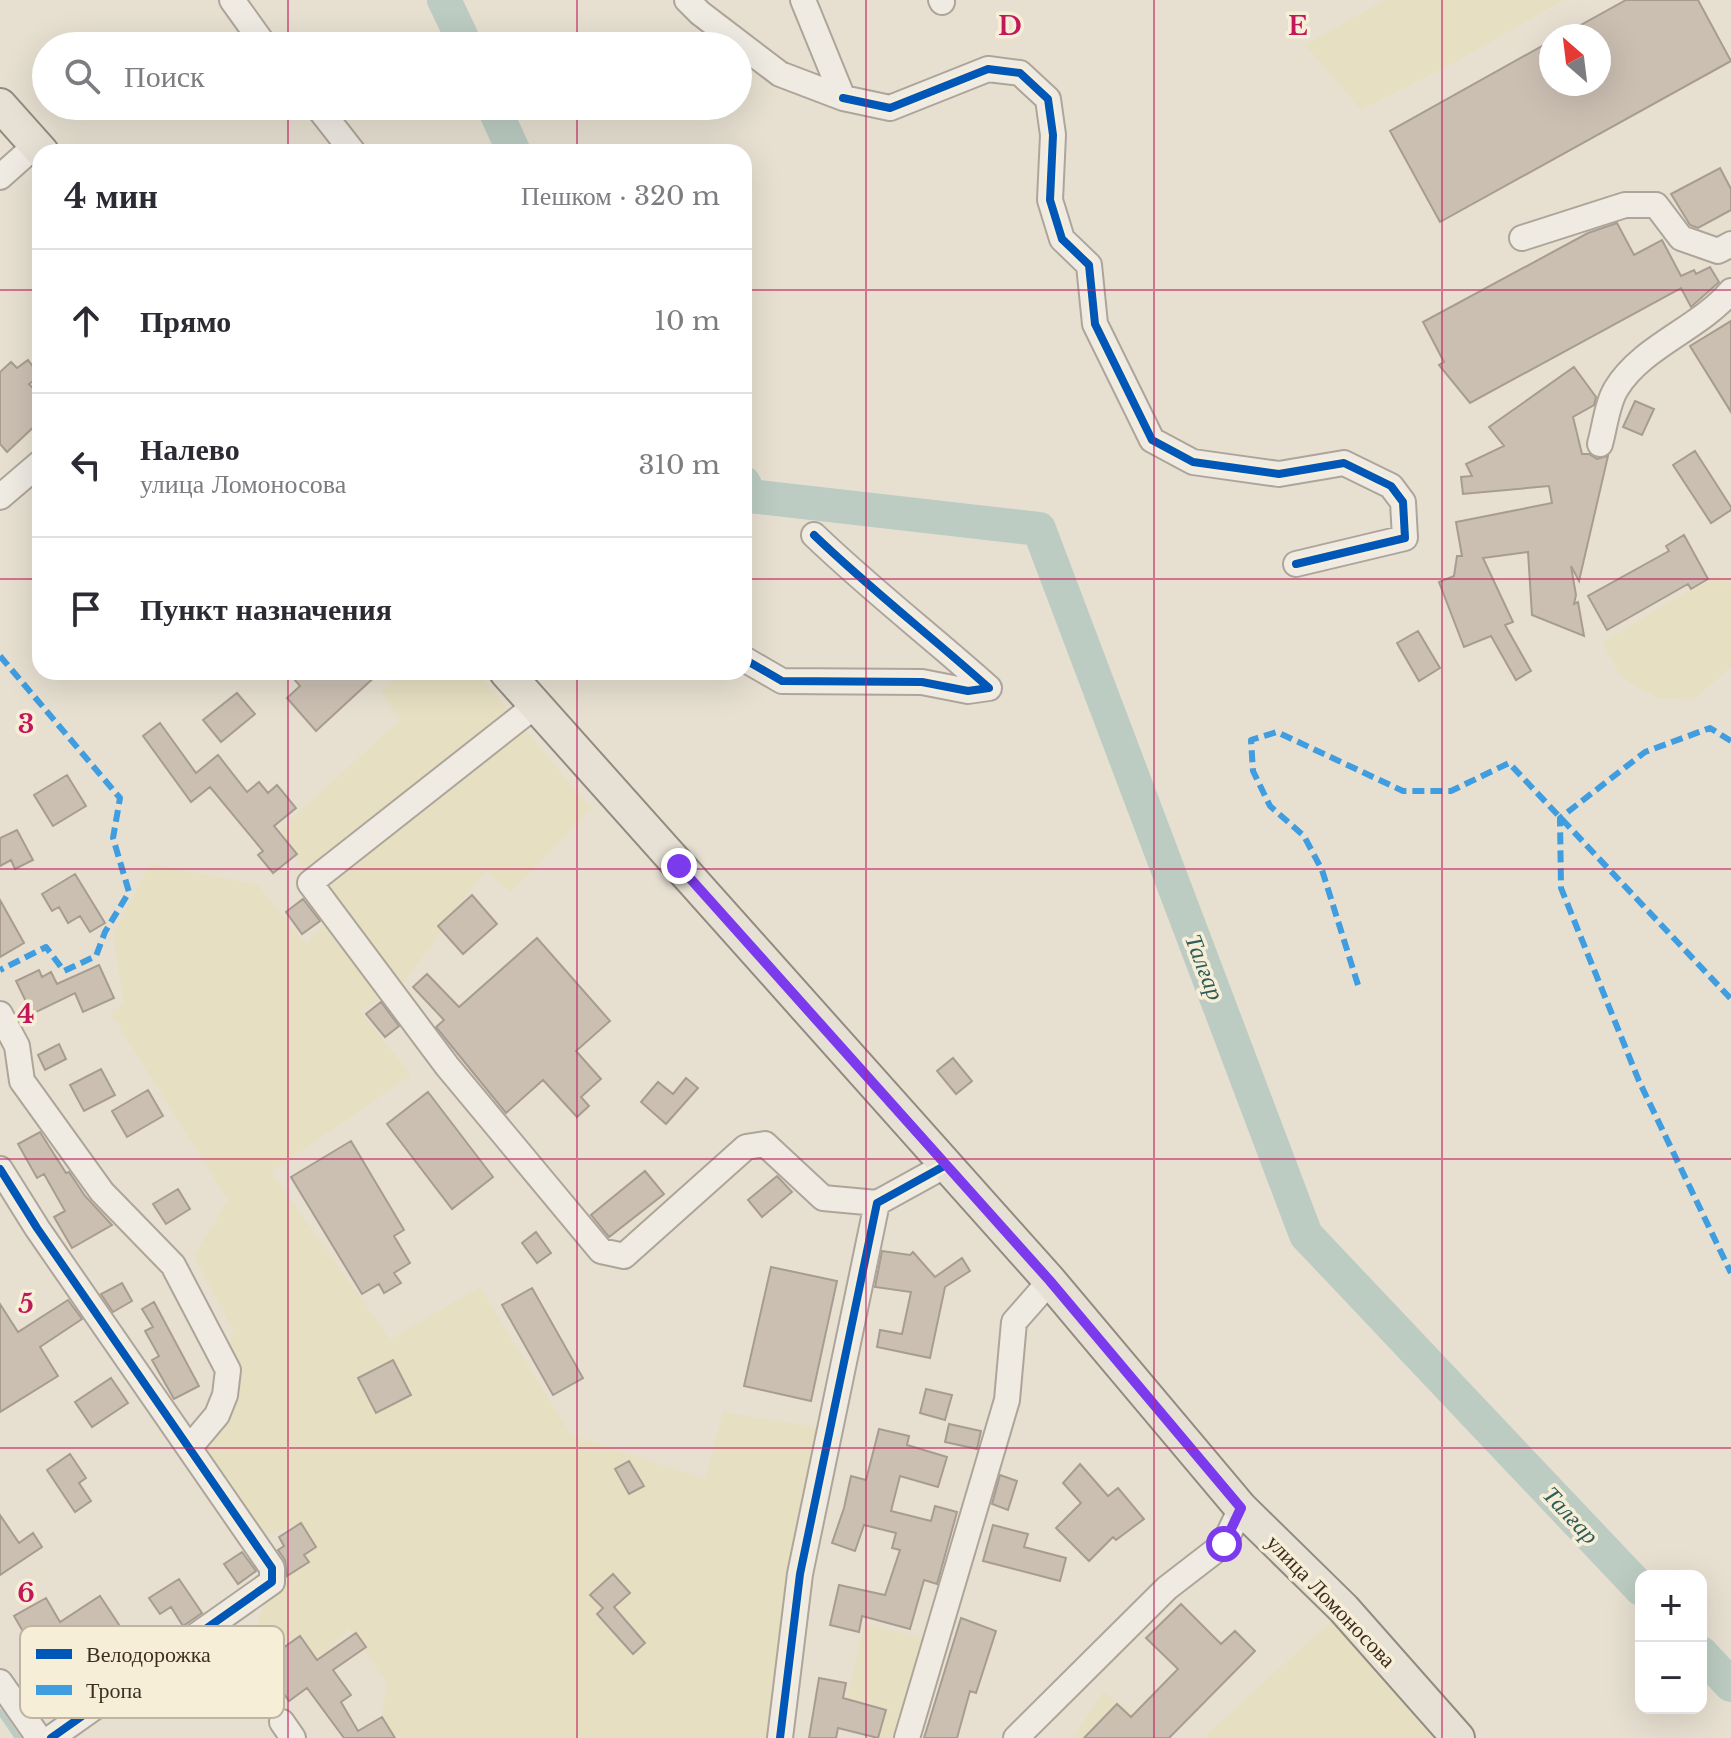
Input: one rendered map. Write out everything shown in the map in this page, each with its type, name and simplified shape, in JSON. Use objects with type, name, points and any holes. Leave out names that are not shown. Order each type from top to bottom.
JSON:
[{"type":"main road","points":[[0,105],[35,144]]},
{"type":"main road","name":"улица Ломоносова","points":[[513,680],[1050,1281],[1241,1508],[1344,1609],[1458,1738]]},
{"type":"street","points":[[232,0],[255,32]]},
{"type":"street","points":[[687,0],[725,32]]},
{"type":"street","points":[[803,0],[843,98]]},
{"type":"street","points":[[752,53],[780,74],[843,98],[890,108],[988,69],[1020,73],[1048,99],[1053,135],[1050,200],[1062,239],[1089,265],[1095,324],[1152,440],[1193,462],[1279,474],[1344,463],[1391,486],[1403,502],[1405,538],[1296,564]]},
{"type":"street","points":[[328,120],[347,144]]},
{"type":"street","points":[[0,177],[32,153]]},
{"type":"street","points":[[1522,238],[1625,205],[1656,205],[1681,238],[1718,251],[1731,244]]},
{"type":"street","points":[[1600,444],[1614,392],[1630,371],[1719,306],[1731,291]]},
{"type":"street","points":[[0,497],[32,470]]},
{"type":"street","points":[[752,664],[782,681],[922,682],[968,691],[989,688],[923,628],[859,578],[814,535]]},
{"type":"street","points":[[536,705],[310,883],[447,1066],[601,1251],[624,1256],[746,1147],[765,1144],[823,1198],[877,1203],[946,1165]]},
{"type":"street","points":[[0,1014],[17,1046],[22,1081],[102,1192],[173,1265],[228,1370],[225,1395],[217,1415],[190,1447]]},
{"type":"street","points":[[0,1169],[37,1228],[272,1568],[272,1582],[210,1626]]},
{"type":"street","points":[[780,1738],[800,1574],[877,1203]]},
{"type":"street","points":[[907,1738],[1007,1400],[1014,1322],[1050,1281]]},
{"type":"street","points":[[1016,1738],[1167,1588],[1224,1544],[1241,1508]]},
{"type":"street","points":[[0,1682],[20,1711]]},
{"type":"street","points":[[25,1718],[39,1738]]},
{"type":"street","points":[[51,1738],[79,1718]]},
{"type":"shaded area","points":[[1385,0],[1564,0],[1459,60],[1361,110],[1305,45]]},
{"type":"shaded area","points":[[1720,575],[1731,583],[1731,667],[1695,699],[1657,698],[1622,678],[1602,643],[1670,601]]},
{"type":"shaded area","points":[[394,680],[484,680],[591,809],[511,892],[485,871],[403,984],[360,1011],[411,1075],[271,1172],[390,1339],[480,1287],[571,1435],[705,1479],[723,1412],[816,1427],[779,1738],[395,1738],[382,1717],[387,1683],[349,1628],[317,1660],[299,1636],[284,1642],[284,1626],[257,1626],[270,1589],[300,1524],[250,1540],[205,1451],[233,1330],[194,1256],[228,1200],[110,1012],[124,1004],[113,935],[150,864],[258,885],[307,945],[331,912],[280,829],[400,720],[381,692]]},
{"type":"shaded area","points":[[1344,1609],[1473,1738],[1203,1738]]},
{"type":"shaded area","points":[[864,1624],[923,1638],[896,1738],[878,1738],[886,1710],[894,1710],[847,1698]]},
{"type":"shaded area","points":[[1103,1692],[1174,1738],[1073,1738]]},
{"type":"building","points":[[1626,0],[1698,0],[1731,61],[1440,222],[1390,131],[1539,48],[1539,96],[1611,96],[1611,24],[1583,24]]},
{"type":"building","points":[[1720,168],[1731,189],[1731,210],[1698,228],[1690,225],[1671,194]]},
{"type":"building","points":[[1617,223],[1634,255],[1662,240],[1681,276],[1694,270],[1696,274],[1710,267],[1719,282],[1691,307],[1681,288],[1470,403],[1439,365],[1444,362],[1423,322],[1588,233]]},
{"type":"building","points":[[1731,321],[1731,412],[1690,346]]},
{"type":"building","points":[[28,360],[32,365],[32,382],[29,384],[32,387],[32,429],[7,452],[0,444],[0,372],[11,362],[17,368]]},
{"type":"building","points":[[1574,367],[1596,397],[1594,405],[1573,417],[1582,454],[1597,459],[1608,456],[1579,581],[1571,566],[1576,595],[1574,604],[1578,602],[1584,636],[1532,615],[1528,552],[1483,558],[1513,622],[1505,625],[1531,671],[1516,680],[1491,636],[1464,647],[1439,582],[1454,576],[1457,556],[1462,556],[1456,522],[1552,503],[1549,486],[1463,494],[1461,477],[1472,476],[1466,464],[1504,446],[1489,427]]},
{"type":"building","points":[[1635,401],[1654,409],[1642,435],[1623,427]]},
{"type":"building","points":[[1695,451],[1731,507],[1711,523],[1673,465]]},
{"type":"building","points":[[1684,535],[1708,579],[1691,589],[1688,584],[1607,630],[1588,596],[1669,551],[1666,546]]},
{"type":"building","points":[[1418,631],[1440,668],[1419,681],[1397,643]]},
{"type":"building","points":[[295,680],[371,680],[316,731],[287,698],[300,686]]},
{"type":"building","points":[[237,693],[255,714],[221,742],[203,720]]},
{"type":"building","points":[[160,723],[196,773],[218,755],[247,792],[259,782],[268,793],[277,785],[296,808],[274,826],[297,854],[273,873],[258,855],[263,851],[210,787],[191,802],[143,736]]},
{"type":"building","points":[[67,775],[86,806],[53,826],[34,795]]},
{"type":"building","points":[[17,830],[33,860],[15,869],[11,860],[0,866],[0,838]]},
{"type":"building","points":[[75,874],[105,923],[90,932],[80,916],[68,923],[59,907],[52,911],[42,894]]},
{"type":"building","points":[[472,895],[497,924],[463,954],[438,926]]},
{"type":"building","points":[[303,899],[320,921],[302,934],[286,912]]},
{"type":"building","points":[[0,900],[24,943],[0,957]]},
{"type":"building","points":[[537,938],[610,1021],[576,1051],[601,1079],[581,1097],[589,1106],[577,1117],[543,1080],[506,1113],[436,1027],[444,1020],[413,987],[427,974],[459,1007]]},
{"type":"building","points":[[99,965],[114,998],[83,1012],[75,993],[32,1014],[16,981],[39,970],[42,977],[51,972],[57,984]]},
{"type":"building","points":[[381,1002],[399,1026],[385,1037],[366,1014]]},
{"type":"building","points":[[59,1044],[66,1059],[45,1070],[38,1055]]},
{"type":"building","points":[[953,1058],[972,1081],[956,1094],[937,1071]]},
{"type":"building","points":[[101,1069],[115,1095],[84,1111],[70,1085]]},
{"type":"building","points":[[686,1078],[698,1088],[666,1124],[641,1102],[658,1082],[673,1094]]},
{"type":"building","points":[[148,1090],[163,1116],[127,1137],[112,1111]]},
{"type":"building","points":[[428,1092],[493,1177],[452,1209],[387,1124]]},
{"type":"building","points":[[40,1132],[66,1173],[69,1172],[85,1196],[112,1225],[72,1248],[54,1217],[65,1211],[44,1174],[37,1178],[18,1144]]},
{"type":"building","points":[[351,1141],[404,1230],[394,1236],[410,1263],[394,1273],[401,1283],[384,1293],[379,1284],[362,1294],[291,1177]]},
{"type":"building","points":[[645,1171],[664,1194],[609,1237],[591,1215]]},
{"type":"building","points":[[777,1176],[792,1192],[762,1217],[748,1200]]},
{"type":"building","points":[[178,1189],[190,1209],[166,1224],[153,1204]]},
{"type":"building","points":[[536,1232],[551,1253],[537,1263],[522,1243]]},
{"type":"building","points":[[882,1251],[910,1255],[913,1252],[935,1277],[962,1258],[970,1271],[945,1287],[930,1358],[877,1347],[880,1330],[902,1334],[911,1292],[875,1287]]},
{"type":"building","points":[[771,1267],[837,1281],[811,1401],[744,1386]]},
{"type":"building","points":[[122,1283],[132,1301],[113,1312],[101,1294]]},
{"type":"building","points":[[532,1288],[583,1378],[553,1395],[502,1305]]},
{"type":"building","points":[[68,1300],[82,1319],[40,1347],[58,1376],[0,1412],[0,1304],[18,1332]]},
{"type":"building","points":[[154,1302],[199,1386],[174,1399],[152,1360],[159,1356],[145,1331],[153,1327],[142,1309]]},
{"type":"building","points":[[393,1360],[411,1395],[376,1413],[358,1378]]},
{"type":"building","points":[[111,1378],[128,1403],[92,1427],[75,1402]]},
{"type":"building","points":[[926,1389],[952,1395],[945,1420],[920,1413]]},
{"type":"building","points":[[949,1424],[981,1431],[977,1449],[945,1442]]},
{"type":"building","points":[[879,1429],[909,1436],[907,1445],[947,1457],[938,1487],[900,1476],[891,1511],[931,1521],[935,1506],[957,1512],[937,1584],[924,1580],[910,1629],[862,1616],[859,1632],[830,1625],[839,1585],[885,1595],[900,1550],[892,1548],[896,1533],[864,1525],[855,1551],[832,1543],[851,1476],[866,1480]]},
{"type":"building","points":[[70,1454],[86,1478],[79,1483],[91,1501],[75,1512],[47,1470]]},
{"type":"building","points":[[629,1461],[644,1486],[629,1494],[615,1469]]},
{"type":"building","points":[[1080,1464],[1108,1496],[1118,1488],[1144,1519],[1116,1540],[1113,1537],[1089,1561],[1056,1528],[1081,1503],[1063,1483]]},
{"type":"building","points":[[1000,1475],[1017,1481],[1008,1510],[992,1504]]},
{"type":"building","points":[[0,1515],[19,1543],[33,1533],[42,1547],[0,1575]]},
{"type":"building","points":[[301,1523],[316,1547],[304,1555],[309,1562],[287,1576],[285,1560],[278,1550],[284,1546],[279,1537]]},
{"type":"building","points":[[993,1525],[1028,1534],[1024,1547],[1066,1558],[1060,1581],[983,1561]]},
{"type":"building","points":[[242,1552],[256,1571],[238,1584],[224,1564]]},
{"type":"building","points":[[613,1574],[630,1593],[614,1607],[645,1643],[633,1654],[597,1614],[603,1608],[590,1595]]},
{"type":"building","points":[[179,1579],[202,1613],[183,1626],[171,1607],[160,1614],[149,1598]]},
{"type":"building","points":[[100,1596],[120,1626],[20,1626],[14,1616],[46,1598],[60,1622]]},
{"type":"building","points":[[1181,1604],[1221,1644],[1235,1631],[1255,1651],[1169,1738],[1084,1738],[1117,1704],[1131,1717],[1178,1669],[1146,1638]]},
{"type":"building","points":[[961,1618],[996,1631],[976,1693],[970,1691],[957,1738],[924,1738]]},
{"type":"building","points":[[356,1633],[366,1647],[333,1670],[351,1695],[341,1702],[358,1731],[382,1717],[395,1738],[344,1738],[307,1688],[289,1701],[284,1694],[284,1647],[300,1636],[317,1660]]},
{"type":"building","points":[[819,1678],[846,1683],[843,1698],[886,1710],[878,1738],[838,1728],[836,1738],[809,1738]]},
{"type":"waterway","name":"Талғар","points":[[444,0],[459,32]]},
{"type":"waterway","name":"Талғар","points":[[499,120],[510,144]]},
{"type":"waterway","name":"Талғар","points":[[752,496],[1039,529],[1306,1235],[1635,1583]]},
{"type":"waterway","name":"Талғар","points":[[1707,1659],[1731,1685]]},
{"type":"waterway","points":[[0,1712],[18,1738]]},
{"type":"marked path","points":[[0,656],[120,798],[113,838],[129,892],[105,932],[96,956],[64,971],[46,947],[0,970]]},
{"type":"marked path","points":[[1731,741],[1710,728],[1645,752],[1560,818],[1561,888],[1639,1081],[1731,1273]]},
{"type":"marked path","points":[[1358,985],[1322,870],[1304,836],[1270,806],[1253,771],[1251,740],[1277,732],[1403,791],[1451,791],[1509,763],[1731,999]]},
{"type":"cycle path","points":[[843,98],[890,108],[988,69],[1020,73],[1048,99],[1053,135],[1050,200],[1062,239],[1089,265],[1095,324],[1152,440],[1193,462],[1279,474],[1344,463],[1391,486],[1403,502],[1405,538],[1296,564]]},
{"type":"cycle path","points":[[752,664],[782,681],[922,682],[968,691],[989,688],[814,535]]},
{"type":"cycle path","points":[[780,1738],[800,1574],[877,1203],[946,1165]]},
{"type":"cycle path","points":[[0,1169],[37,1228],[272,1568],[272,1582],[210,1626]]},
{"type":"cycle path","points":[[51,1738],[79,1718]]},
{"type":"route","points":[[679,866],[1050,1281],[1241,1508],[1224,1544]]}]
